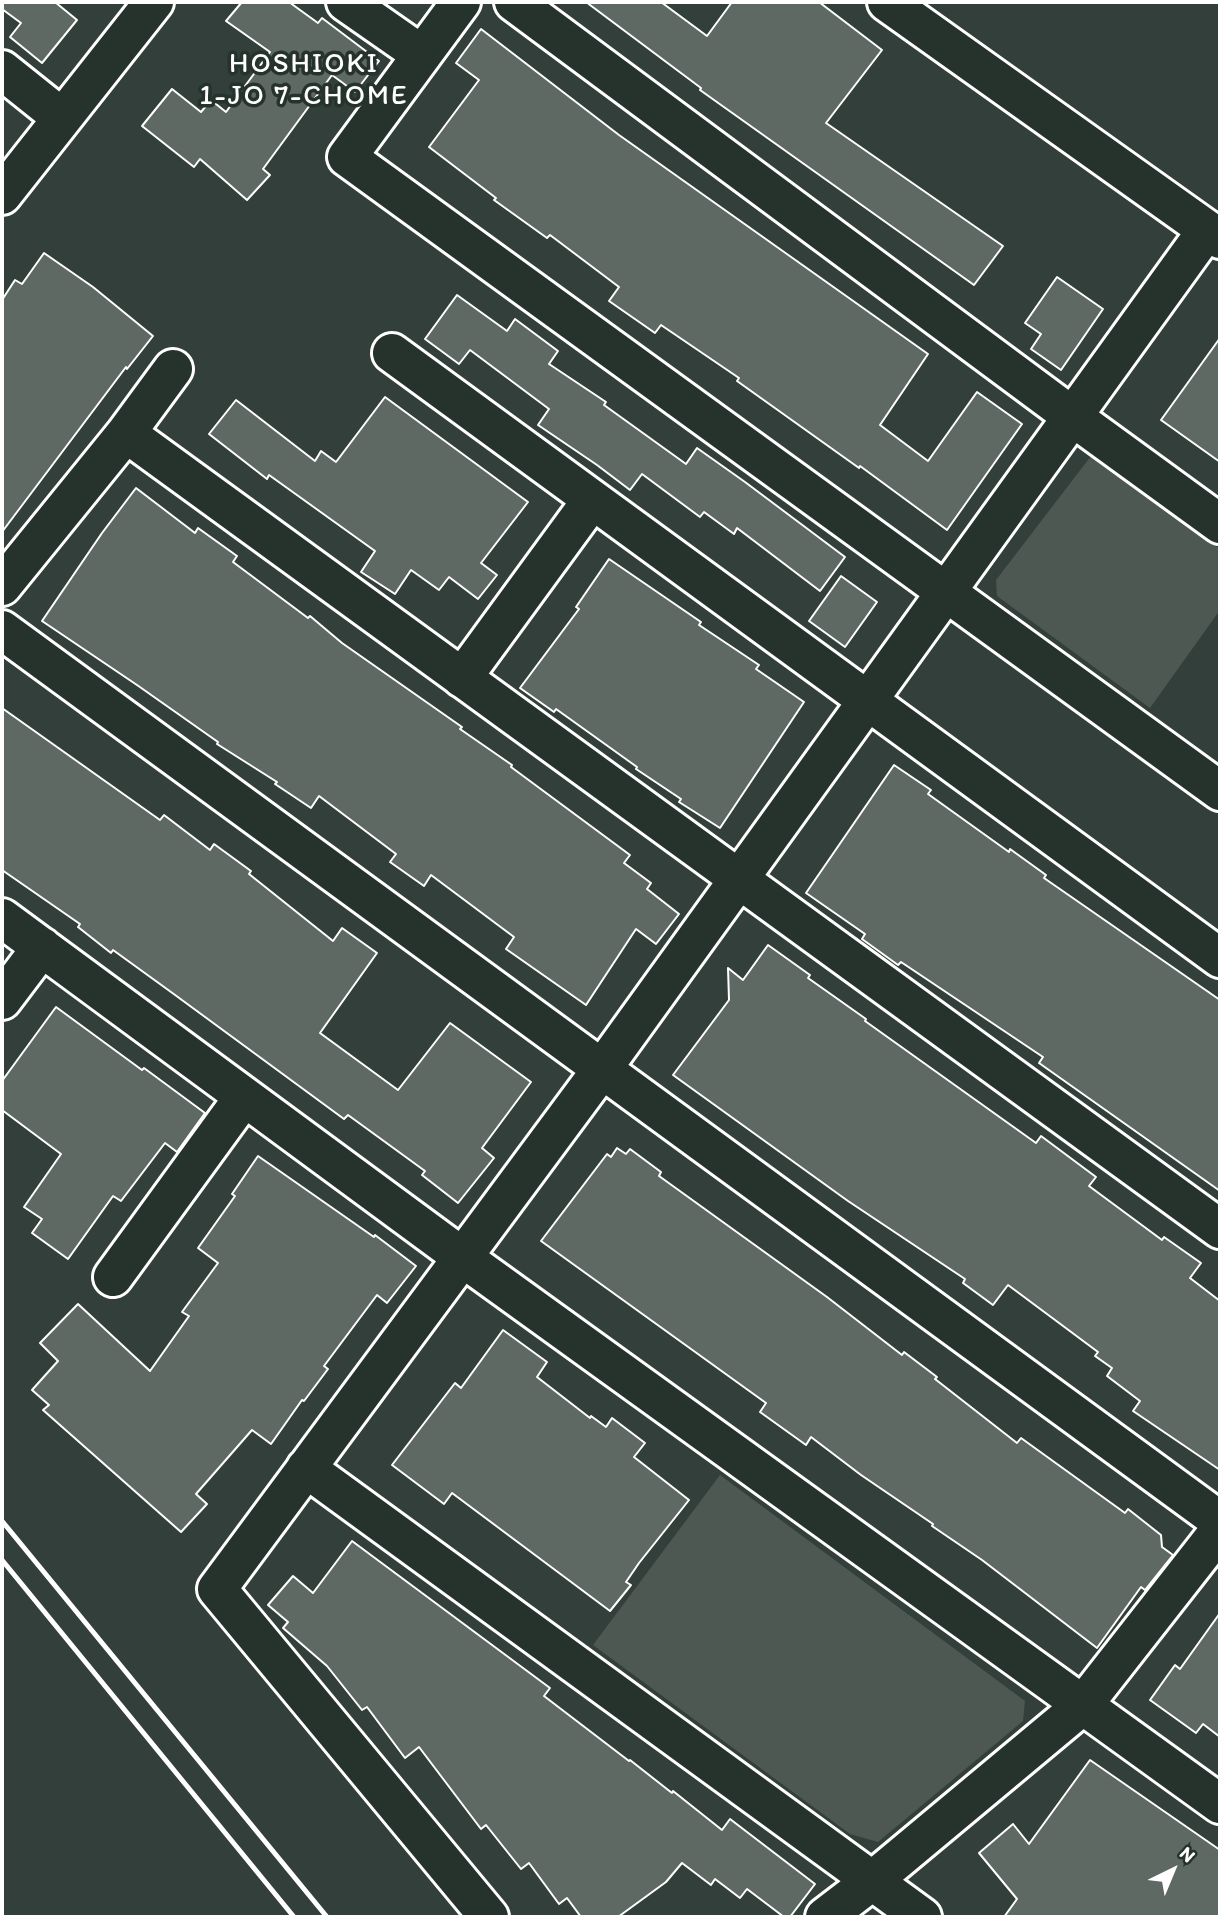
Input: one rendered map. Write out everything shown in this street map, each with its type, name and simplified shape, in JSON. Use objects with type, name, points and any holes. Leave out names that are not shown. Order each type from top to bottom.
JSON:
[{"type":"street","points":[[2,195],[154,2]]},
{"type":"street","points":[[346,2],[422,54]]},
{"type":"street","points":[[461,2],[347,157],[1220,791]]},
{"type":"street","points":[[514,2],[1220,524]]},
{"type":"street","points":[[489,1917],[217,1589],[602,1069],[1073,417],[1213,234],[887,2]]},
{"type":"street","points":[[2,70],[62,118]]},
{"type":"street","points":[[392,353],[1220,958]]},
{"type":"street","points":[[2,586],[126,433],[173,369]]},
{"type":"street","points":[[126,433],[1220,1229]]},
{"type":"street","points":[[462,678],[592,500]]},
{"type":"street","points":[[2,630],[1220,1521]]},
{"type":"street","points":[[2,918],[462,1257],[1220,1804]]},
{"type":"street","points":[[2,1000],[42,947]]},
{"type":"street","points":[[113,1277],[244,1097]]},
{"type":"street","points":[[306,1468],[922,1917]]},
{"type":"street","points":[[825,1917],[1083,1705],[1220,1530]]},
{"type":"shaded area","points":[[1091,456],[1220,549],[1220,610],[1150,708],[997,596],[996,580]]},
{"type":"shaded area","points":[[720,1475],[1025,1701],[1023,1721],[878,1842],[850,1834],[593,1645]]},
{"type":"building","points":[[2,2],[55,2],[77,20],[42,63],[10,37],[21,23],[2,9]]},
{"type":"building","points":[[242,2],[289,2],[318,23],[322,18],[379,61],[355,92],[332,75],[263,169],[270,175],[247,200],[200,159],[194,167],[142,126],[172,89],[201,112],[211,100],[226,112],[270,52],[226,21]]},
{"type":"building","points":[[586,2],[661,2],[707,36],[732,2],[819,2],[882,50],[826,123],[1003,246],[974,285],[700,90],[701,88]]},
{"type":"building","points":[[481,29],[619,135],[928,354],[880,425],[928,461],[977,392],[1022,424],[947,530],[737,381],[739,378],[661,325],[655,333],[609,301],[619,287],[550,235],[547,238],[494,200],[496,198],[429,147],[479,80],[456,63]]},
{"type":"building","points":[[44,253],[93,287],[153,336],[127,369],[126,367],[2,532],[2,300],[15,280],[22,284]]},
{"type":"building","points":[[1057,277],[1103,309],[1061,370],[1031,349],[1041,334],[1025,323]]},
{"type":"building","points":[[457,295],[507,331],[515,319],[558,351],[549,364],[606,402],[604,405],[686,464],[697,448],[845,557],[820,591],[737,528],[734,534],[704,512],[700,517],[642,474],[630,490],[538,425],[549,409],[470,350],[459,364],[425,339]]},
{"type":"building","points":[[1220,338],[1220,462],[1161,420]]},
{"type":"building","points":[[385,397],[528,502],[481,563],[497,575],[478,599],[449,577],[439,590],[411,570],[395,594],[361,572],[375,551],[269,475],[267,479],[209,434],[236,400],[315,461],[321,451],[336,462]]},
{"type":"building","points":[[136,488],[195,533],[198,528],[237,556],[233,562],[462,727],[460,729],[630,855],[624,863],[651,883],[647,889],[679,914],[656,944],[636,929],[586,1005],[506,949],[514,937],[431,875],[424,886],[390,862],[396,854],[319,796],[311,808],[42,621]]},
{"type":"building","points":[[609,559],[701,622],[699,625],[759,665],[756,669],[804,702],[720,828],[679,802],[681,799],[556,709],[554,712],[520,688],[579,609],[576,607]]},
{"type":"building","points":[[841,576],[877,602],[845,647],[809,621]]},
{"type":"building","points":[[2,708],[160,820],[164,815],[210,850],[214,844],[251,871],[249,874],[333,941],[342,928],[377,953],[320,1033],[398,1090],[450,1023],[531,1082],[482,1148],[494,1158],[458,1203],[422,1175],[425,1171],[348,1115],[344,1119],[113,950],[111,953],[78,927],[80,924],[2,870]]},
{"type":"building","points":[[894,765],[931,790],[928,794],[1046,875],[1044,878],[1220,1000],[1220,1191],[1039,1063],[1043,1057],[901,962],[898,965],[862,939],[865,934],[806,893]]},
{"type":"building","points":[[768,945],[810,975],[808,978],[866,1019],[865,1021],[1036,1143],[1041,1136],[1096,1177],[1089,1186],[1162,1240],[1164,1237],[1201,1263],[1190,1278],[1220,1301],[1220,1470],[1133,1411],[1140,1401],[1107,1376],[1112,1368],[1095,1356],[1098,1352],[1008,1285],[993,1305],[963,1283],[965,1279],[848,1201],[673,1075],[729,1000],[728,968],[743,980]]},
{"type":"building","points":[[56,1007],[205,1113],[177,1152],[165,1143],[121,1201],[113,1196],[68,1259],[32,1233],[42,1219],[24,1207],[61,1154],[2,1110],[2,1081]]},
{"type":"building","points":[[617,1148],[626,1154],[630,1149],[661,1172],[659,1176],[827,1297],[902,1355],[904,1352],[937,1377],[935,1379],[1017,1443],[1021,1438],[1125,1513],[1128,1509],[1161,1535],[1162,1547],[1173,1555],[1145,1590],[1141,1587],[1097,1648],[982,1560],[811,1437],[806,1445],[760,1412],[766,1403],[541,1241],[607,1154],[611,1157]]},
{"type":"building","points":[[258,1156],[416,1266],[387,1303],[377,1295],[324,1366],[328,1369],[271,1444],[252,1430],[196,1494],[207,1504],[181,1532],[43,1410],[49,1405],[32,1390],[58,1361],[40,1343],[78,1304],[150,1371],[189,1316],[182,1312],[218,1263],[198,1248],[235,1196],[232,1194]]},
{"type":"building","points":[[503,1330],[547,1362],[537,1377],[590,1418],[591,1416],[606,1427],[612,1418],[645,1443],[634,1457],[689,1500],[639,1563],[626,1582],[631,1585],[610,1611],[452,1493],[444,1504],[392,1465],[455,1383],[461,1388]]},
{"type":"building","points":[[352,1541],[550,1688],[544,1696],[672,1793],[673,1791],[722,1830],[730,1819],[815,1884],[790,1917],[784,1917],[747,1889],[740,1898],[715,1879],[711,1885],[682,1863],[666,1882],[618,1917],[581,1917],[567,1898],[559,1904],[529,1863],[521,1869],[486,1825],[481,1829],[419,1747],[405,1758],[367,1707],[362,1710],[327,1666],[283,1628],[288,1622],[268,1605],[293,1576],[313,1593]]},
{"type":"building","points":[[1220,1613],[1220,1737],[1203,1724],[1196,1733],[1150,1700],[1175,1665],[1180,1669]]},
{"type":"building","points":[[1090,1760],[1220,1850],[1220,1917],[1004,1917],[1017,1899],[979,1853],[1013,1824],[1029,1844]]},
{"type":"railway","points":[[2,1521],[327,1917]]},
{"type":"railway","points":[[2,1560],[294,1917]]},
{"type":"district","name":"HOSHIOKI 1-JO 7-CHOME","points":[[304,81]]}]
